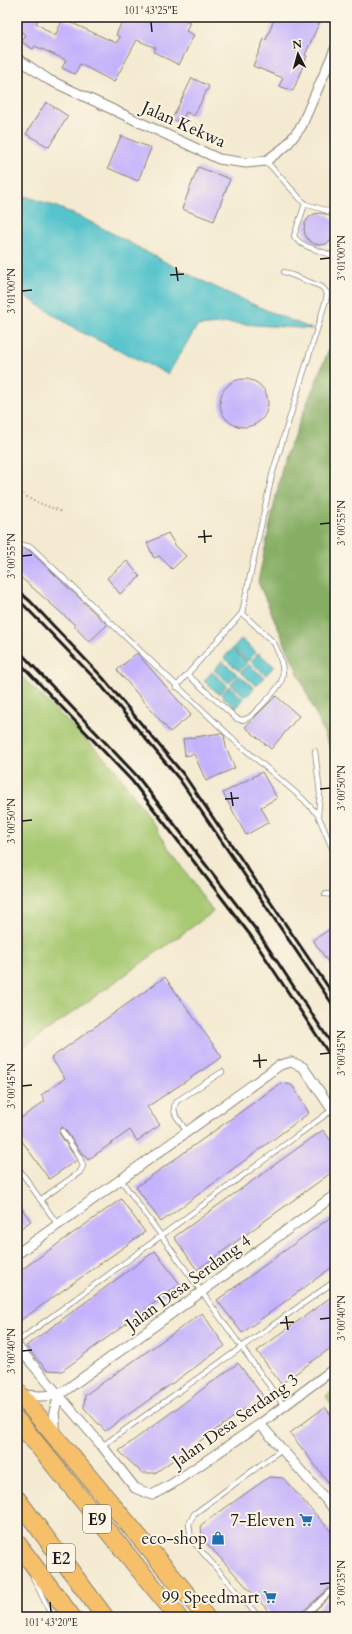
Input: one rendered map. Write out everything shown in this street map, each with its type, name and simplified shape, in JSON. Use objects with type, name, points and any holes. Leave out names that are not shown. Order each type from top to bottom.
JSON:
[{"type":"highway","name":"E9","points":[[19,1393],[206,1617]]},
{"type":"highway","name":"E9","points":[[17,1420],[178,1617]]},
{"type":"highway","name":"E2","points":[[17,1499],[105,1617]]},
{"type":"highway","name":"E2","points":[[17,1543],[72,1617]]},
{"type":"street","points":[[266,161],[286,146],[301,127],[335,49]]},
{"type":"street","name":"Jalan Kekwa","points":[[17,58],[49,80],[219,159],[246,163],[266,161]]},
{"type":"street","points":[[17,1254],[280,1065],[291,1062],[304,1067],[334,1112]]},
{"type":"street","name":"Jalan Desa Serdang 4","points":[[60,1395],[335,1195]]},
{"type":"street","points":[[17,1346],[102,1446]]},
{"type":"street","name":"Jalan Desa Serdang 3","points":[[102,1446],[135,1488],[152,1495],[172,1484],[260,1424],[335,1368]]},
{"type":"street","points":[[19,1393],[40,1396],[60,1395]]},
{"type":"street","points":[[57,1440],[54,1412],[60,1395]]},
{"type":"street","points":[[260,1424],[335,1510]]},
{"type":"lane","points":[[266,161],[305,204],[335,213]]},
{"type":"lane","points":[[305,204],[294,236],[297,240],[307,246],[335,254]]},
{"type":"lane","points":[[176,687],[242,613],[272,475],[320,321],[327,293],[322,287],[284,272]]},
{"type":"lane","points":[[17,544],[31,547],[176,687],[234,740],[303,799],[318,815],[335,855]]},
{"type":"lane","points":[[188,675],[237,719],[243,720],[250,717],[280,684],[282,670],[274,643],[242,613]]},
{"type":"lane","points":[[315,751],[320,794],[318,815]]},
{"type":"lane","points":[[325,894],[335,895]]},
{"type":"lane","points":[[187,1132],[174,1114],[174,1106],[177,1101],[222,1072]]},
{"type":"lane","points":[[17,1342],[161,1236],[334,1112]]},
{"type":"lane","points":[[40,1200],[80,1172],[83,1166],[80,1158],[62,1131]]},
{"type":"lane","points":[[17,1166],[58,1225]]},
{"type":"lane","points":[[120,1180],[284,1406]]},
{"type":"lane","points":[[102,1446],[335,1281]]},
{"type":"lane","points":[[259,1617],[191,1539],[188,1524],[194,1514],[282,1449]]},
{"type":"lane","points":[[17,1543],[52,1617]]},
{"type":"lane","points":[[303,1617],[335,1587]]},
{"type":"path","points":[[17,489],[31,500],[63,512]]},
{"type":"green space","points":[[335,334],[335,758],[258,582],[283,463]]},
{"type":"green space","points":[[17,672],[114,767],[213,912],[17,1052]]},
{"type":"green space","points":[[335,1389],[335,1410],[326,1396]]},
{"type":"water","points":[[17,194],[38,200],[78,216],[206,282],[258,307],[312,329],[229,323],[197,326],[168,374],[79,331],[17,291]]},
{"type":"water","points":[[241,639],[256,652],[248,661],[233,648]]},
{"type":"water","points":[[232,649],[247,662],[239,671],[224,658]]},
{"type":"water","points":[[258,653],[274,666],[266,675],[251,662]]},
{"type":"water","points":[[222,661],[237,674],[229,683],[214,670]]},
{"type":"water","points":[[248,664],[264,677],[256,686],[241,672]]},
{"type":"water","points":[[212,672],[227,685],[219,694],[204,681]]},
{"type":"water","points":[[239,675],[254,688],[246,697],[231,684]]},
{"type":"water","points":[[229,686],[244,699],[236,708],[221,695]]},
{"type":"building","points":[[17,17],[40,17],[36,23],[55,36],[63,19],[116,43],[120,37],[116,35],[124,17],[180,17],[190,22],[186,31],[194,35],[179,65],[154,52],[156,48],[137,40],[114,82],[80,64],[75,74],[62,68],[66,60],[35,46],[33,49],[22,42],[26,35],[17,29]]},
{"type":"building","points":[[275,17],[311,17],[320,21],[305,55],[307,56],[293,91],[279,86],[283,78],[253,66],[264,39],[266,40]]},
{"type":"building","points":[[192,78],[209,86],[194,116],[186,112],[181,123],[172,119]]},
{"type":"building","points":[[46,102],[68,116],[49,147],[26,134]]},
{"type":"building","points":[[121,136],[151,148],[138,181],[108,168]]},
{"type":"building","points":[[198,167],[230,179],[214,221],[182,209]]},
{"type":"building","points":[[320,213],[329,216],[333,220],[336,229],[333,238],[329,242],[320,245],[311,242],[307,238],[304,229],[307,220],[311,216]]},
{"type":"building","points":[[244,379],[253,381],[261,386],[266,394],[268,403],[266,412],[261,420],[253,425],[244,427],[235,425],[227,420],[222,412],[220,403],[222,394],[227,386],[235,381]]},
{"type":"building","points":[[168,533],[175,545],[186,556],[172,569],[159,556],[154,558],[147,543]]},
{"type":"building","points":[[24,549],[29,550],[107,625],[89,642],[74,626],[75,625],[17,574],[17,557]]},
{"type":"building","points":[[127,561],[140,577],[120,594],[107,578]]},
{"type":"building","points":[[137,653],[191,715],[170,732],[117,670]]},
{"type":"building","points":[[276,696],[299,716],[271,749],[245,727]]},
{"type":"building","points":[[221,733],[224,735],[226,747],[235,768],[206,781],[194,754],[185,756],[183,739]]},
{"type":"building","points":[[262,772],[277,798],[261,807],[269,822],[246,835],[223,793]]},
{"type":"building","points":[[335,926],[335,972],[313,940]]},
{"type":"building","points":[[165,977],[222,1057],[147,1107],[160,1125],[137,1141],[130,1130],[88,1160],[65,1129],[62,1127],[60,1128],[59,1133],[77,1160],[49,1179],[17,1134],[17,1121],[45,1101],[41,1095],[65,1078],[51,1058]]},
{"type":"building","points":[[281,1083],[292,1085],[309,1113],[161,1222],[136,1187]]},
{"type":"building","points":[[323,1130],[335,1146],[335,1170],[197,1270],[174,1237]]},
{"type":"building","points":[[121,1199],[145,1232],[17,1323],[17,1273]]},
{"type":"building","points":[[17,1202],[31,1221],[17,1231]]},
{"type":"building","points":[[335,1214],[335,1265],[242,1333],[217,1300]]},
{"type":"building","points":[[155,1251],[180,1284],[62,1371],[47,1370],[26,1346]]},
{"type":"building","points":[[335,1294],[335,1345],[281,1384],[257,1351]]},
{"type":"building","points":[[202,1313],[225,1346],[105,1431],[84,1408],[85,1395]]},
{"type":"building","points":[[238,1363],[263,1396],[155,1473],[142,1473],[119,1451]]},
{"type":"building","points":[[325,1407],[335,1420],[335,1491],[290,1433]]},
{"type":"building","points":[[269,1477],[283,1478],[335,1536],[335,1583],[300,1614],[299,1617],[274,1617],[202,1538],[201,1525]]},
{"type":"building","points":[[335,1592],[335,1617],[308,1617]]},
{"type":"railway","points":[[17,590],[30,601],[103,678],[184,775],[335,997]]},
{"type":"railway","points":[[17,598],[99,683],[180,780],[335,1008]]},
{"type":"railway","points":[[17,649],[137,776],[257,931],[335,1049]]},
{"type":"railway","points":[[17,660],[132,781],[251,936],[335,1063]]},
{"type":"place","name":"7-Eleven","points":[[306,1520]]},
{"type":"place","name":"eco-shop","points":[[218,1538]]},
{"type":"place","name":"99 Speedmart","points":[[270,1597]]}]
